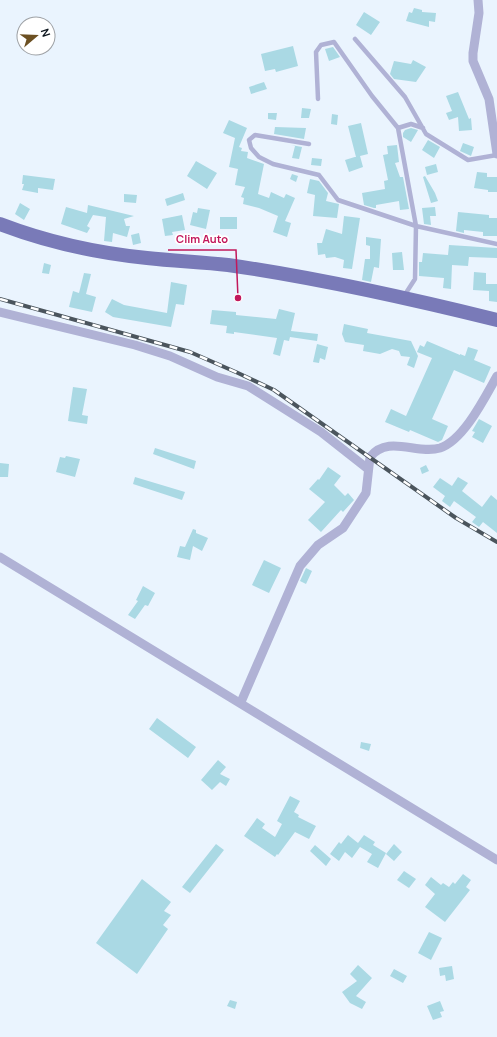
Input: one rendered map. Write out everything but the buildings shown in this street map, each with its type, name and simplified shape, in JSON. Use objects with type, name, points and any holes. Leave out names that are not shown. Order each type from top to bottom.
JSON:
[{"type":"main road","points":[[0,224],[57,242],[104,253],[226,265],[404,298],[497,320]]},
{"type":"main road","points":[[0,234],[85,258],[129,265],[216,272],[277,281],[385,302],[497,329]]},
{"type":"street","points":[[478,0],[479,13],[472,53],[473,61],[489,99],[497,154]]},
{"type":"street","points":[[0,312],[135,345],[170,356],[217,378],[248,386],[321,432],[368,470]]},
{"type":"street","points":[[241,702],[300,566],[318,545],[344,528],[366,493],[370,457],[379,448],[391,446],[425,450],[440,448],[452,441],[461,433],[497,376]]},
{"type":"street","points":[[0,557],[241,702],[497,860]]},
{"type":"lane","points":[[355,39],[405,97],[426,134],[468,160],[497,154]]},
{"type":"lane","points":[[318,99],[316,52],[321,45],[334,42],[372,96],[398,128],[416,226],[415,279],[404,298]]},
{"type":"lane","points":[[398,128],[411,124],[423,128]]},
{"type":"lane","points":[[309,144],[255,135],[249,140],[252,148],[260,156],[273,164],[320,175],[338,200],[416,226],[497,244]]},
{"type":"railway","points":[[0,299],[190,352],[274,390],[456,518],[497,542]]},
{"type":"place","name":"Clim Auto","points":[[238,298]]}]
